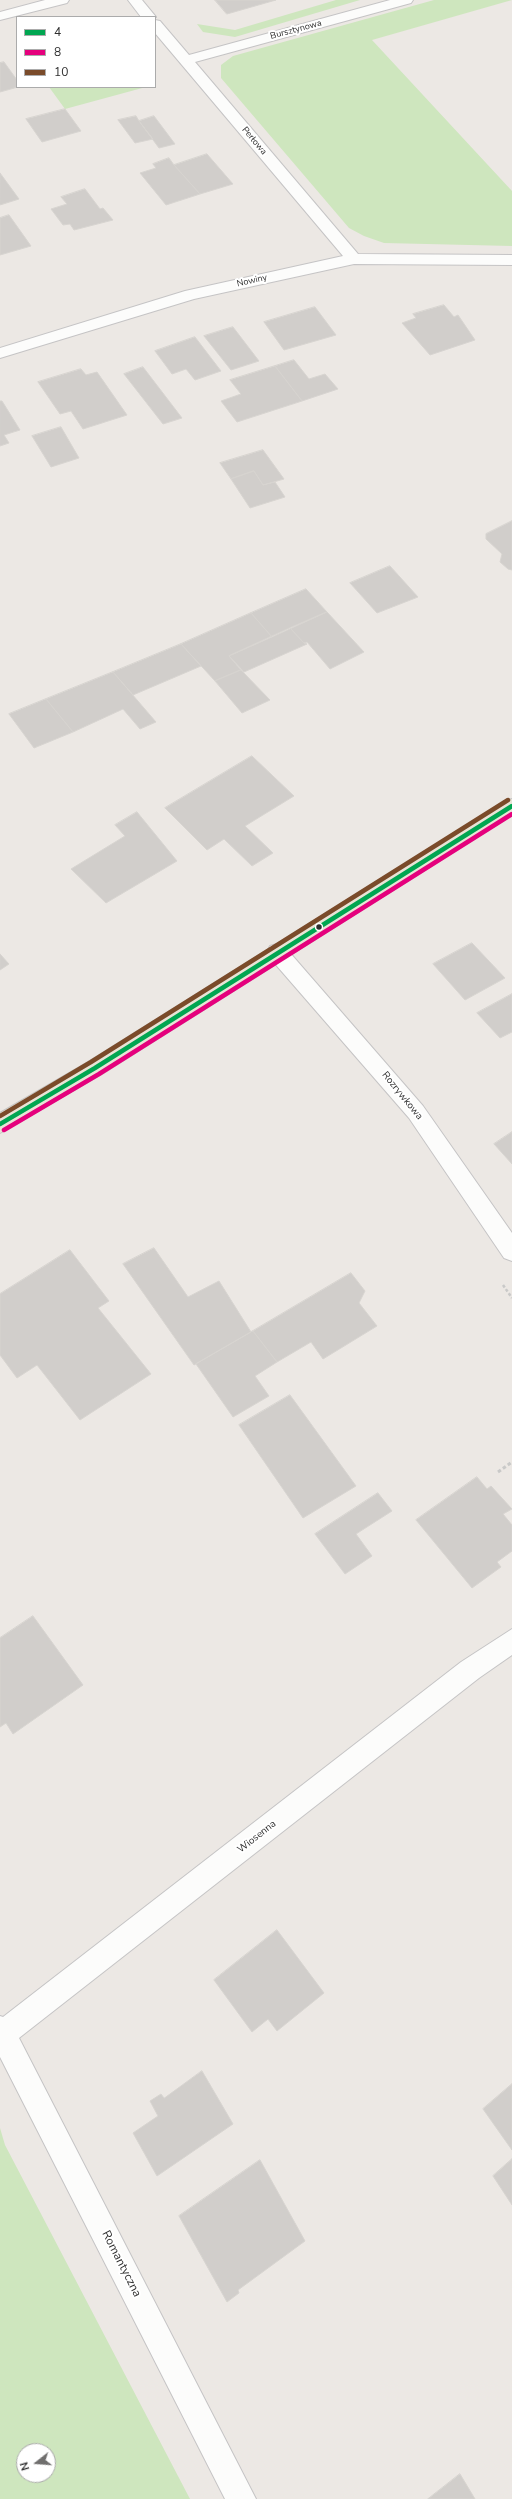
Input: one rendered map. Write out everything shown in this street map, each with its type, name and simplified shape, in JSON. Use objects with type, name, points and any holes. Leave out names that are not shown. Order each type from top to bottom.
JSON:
[{"type":"main road","points":[[0,1124],[95,1068],[277,952],[512,806]]},
{"type":"street","points":[[0,16],[62,0]]},
{"type":"street","points":[[135,0],[148,16]]},
{"type":"street","name":"Bursztynowa","points":[[185,60],[406,0]]},
{"type":"street","name":"Perłowa","points":[[156,25],[354,258]]},
{"type":"street","name":"Nowiny","points":[[0,352],[191,296],[354,258],[512,260]]},
{"type":"street","name":"Rozrywkowa","points":[[277,952],[416,1112],[512,1251]]},
{"type":"street","name":"Wiosenna","points":[[2,2032],[470,1670],[512,1641]]},
{"type":"street","name":"Romantyczna","points":[[2,2032],[241,2499]]},
{"type":"path","points":[[498,1472],[512,1462]]},
{"type":"green space","points":[[336,0],[360,0],[235,37],[203,32],[197,24],[235,30]]},
{"type":"green space","points":[[434,0],[512,0],[372,40],[512,191],[512,246],[384,243],[364,236],[349,228],[221,78],[221,65],[233,56]]},
{"type":"green space","points":[[50,88],[142,88],[65,109]]},
{"type":"green space","points":[[0,2128],[5,2145],[190,2499],[0,2499]]},
{"type":"building","points":[[215,0],[276,0],[227,14]]},
{"type":"building","points":[[4,62],[16,79],[16,88],[0,92],[0,63]]},
{"type":"building","points":[[65,109],[81,131],[42,142],[26,119]]},
{"type":"building","points":[[136,116],[153,139],[135,143],[118,120]]},
{"type":"building","points":[[154,116],[175,144],[159,148],[139,121]]},
{"type":"building","points":[[207,154],[233,184],[200,194],[174,165]]},
{"type":"building","points":[[169,158],[200,194],[166,205],[140,173],[156,168],[153,164]]},
{"type":"building","points":[[0,173],[19,199],[0,205]]},
{"type":"building","points":[[85,189],[100,209],[103,208],[113,220],[74,230],[70,224],[63,225],[51,209],[67,204],[61,197]]},
{"type":"building","points":[[9,215],[31,246],[0,255],[0,218]]},
{"type":"building","points":[[444,305],[454,317],[458,315],[475,340],[430,355],[402,323],[416,318],[413,314]]},
{"type":"building","points":[[315,307],[336,335],[284,350],[264,322]]},
{"type":"building","points":[[233,327],[259,361],[231,370],[204,336]]},
{"type":"building","points":[[195,337],[221,371],[195,380],[186,369],[172,374],[155,351]]},
{"type":"building","points":[[294,360],[309,379],[325,374],[338,389],[302,401],[275,366]]},
{"type":"building","points":[[275,366],[302,401],[237,422],[221,401],[241,394],[230,380]]},
{"type":"building","points":[[143,367],[182,418],[163,424],[124,374]]},
{"type":"building","points":[[81,369],[86,375],[97,372],[127,415],[83,429],[71,411],[60,414],[38,382]]},
{"type":"building","points":[[0,401],[2,401],[20,430],[4,435],[9,443],[0,446]]},
{"type":"building","points":[[61,427],[79,458],[51,467],[32,436]]},
{"type":"building","points":[[263,450],[284,479],[263,485],[254,471],[231,479],[220,463]]},
{"type":"building","points":[[254,471],[263,485],[275,482],[285,497],[250,508],[231,479]]},
{"type":"building","points":[[512,521],[512,570],[508,569],[500,562],[502,554],[486,539],[486,534]]},
{"type":"building","points":[[390,566],[418,597],[377,613],[350,583]]},
{"type":"building","points":[[306,589],[327,612],[272,637],[251,613]]},
{"type":"building","points":[[327,612],[364,652],[330,669],[307,642],[304,643],[290,628]]},
{"type":"building","points":[[251,613],[272,637],[229,656],[241,670],[215,681],[181,644]]},
{"type":"building","points":[[290,628],[304,643],[307,644],[244,672],[229,656]]},
{"type":"building","points":[[181,644],[201,666],[133,695],[113,672]]},
{"type":"building","points":[[241,670],[270,700],[242,713],[215,681]]},
{"type":"building","points":[[113,672],[156,722],[140,729],[123,709],[73,732],[46,699]]},
{"type":"building","points":[[46,699],[73,732],[34,748],[9,714]]},
{"type":"building","points":[[252,756],[294,796],[245,826],[273,853],[252,866],[224,839],[207,850],[165,808]]},
{"type":"building","points":[[137,812],[177,861],[106,903],[71,869],[125,836],[115,825]]},
{"type":"building","points":[[472,943],[505,978],[465,1000],[433,964]]},
{"type":"building","points":[[0,954],[9,964],[0,970]]},
{"type":"building","points":[[512,994],[512,1032],[500,1038],[477,1013]]},
{"type":"building","points":[[512,1132],[512,1164],[494,1144]]},
{"type":"building","points":[[154,1248],[188,1297],[219,1281],[251,1332],[194,1365],[123,1264]]},
{"type":"building","points":[[70,1250],[109,1301],[98,1308],[151,1374],[80,1420],[37,1365],[17,1378],[0,1355],[0,1294]]},
{"type":"building","points":[[351,1273],[365,1291],[359,1303],[377,1326],[323,1359],[311,1342],[277,1362],[253,1331]]},
{"type":"building","points":[[253,1331],[277,1362],[255,1376],[269,1396],[233,1417],[196,1364]]},
{"type":"building","points":[[290,1395],[356,1486],[303,1518],[239,1425]]},
{"type":"building","points":[[477,1477],[487,1489],[491,1486],[512,1509],[503,1514],[512,1525],[512,1551],[497,1562],[501,1567],[472,1588],[416,1520]]},
{"type":"building","points":[[378,1493],[392,1511],[356,1534],[372,1556],[345,1574],[315,1534]]},
{"type":"building","points":[[33,1616],[83,1685],[13,1734],[6,1723],[0,1727],[0,1638]]},
{"type":"building","points":[[277,1930],[324,1993],[277,2031],[268,2019],[252,2032],[214,1980]]},
{"type":"building","points":[[202,2071],[233,2124],[157,2176],[133,2133],[158,2116],[150,2101],[161,2094],[164,2098]]},
{"type":"building","points":[[512,2084],[512,2150],[483,2109]]},
{"type":"building","points":[[512,2159],[512,2205],[493,2176]]},
{"type":"building","points":[[260,2160],[305,2241],[238,2290],[239,2293],[227,2302],[179,2216]]},
{"type":"building","points":[[460,2474],[475,2499],[428,2499]]},
{"type":"transit line","name":"10","points":[[0,1116],[91,1062],[508,800]]},
{"type":"transit line","name":"4","points":[[0,1124],[95,1068],[512,806]]},
{"type":"transit line","name":"8","points":[[4,1130],[99,1074],[512,814]]}]
